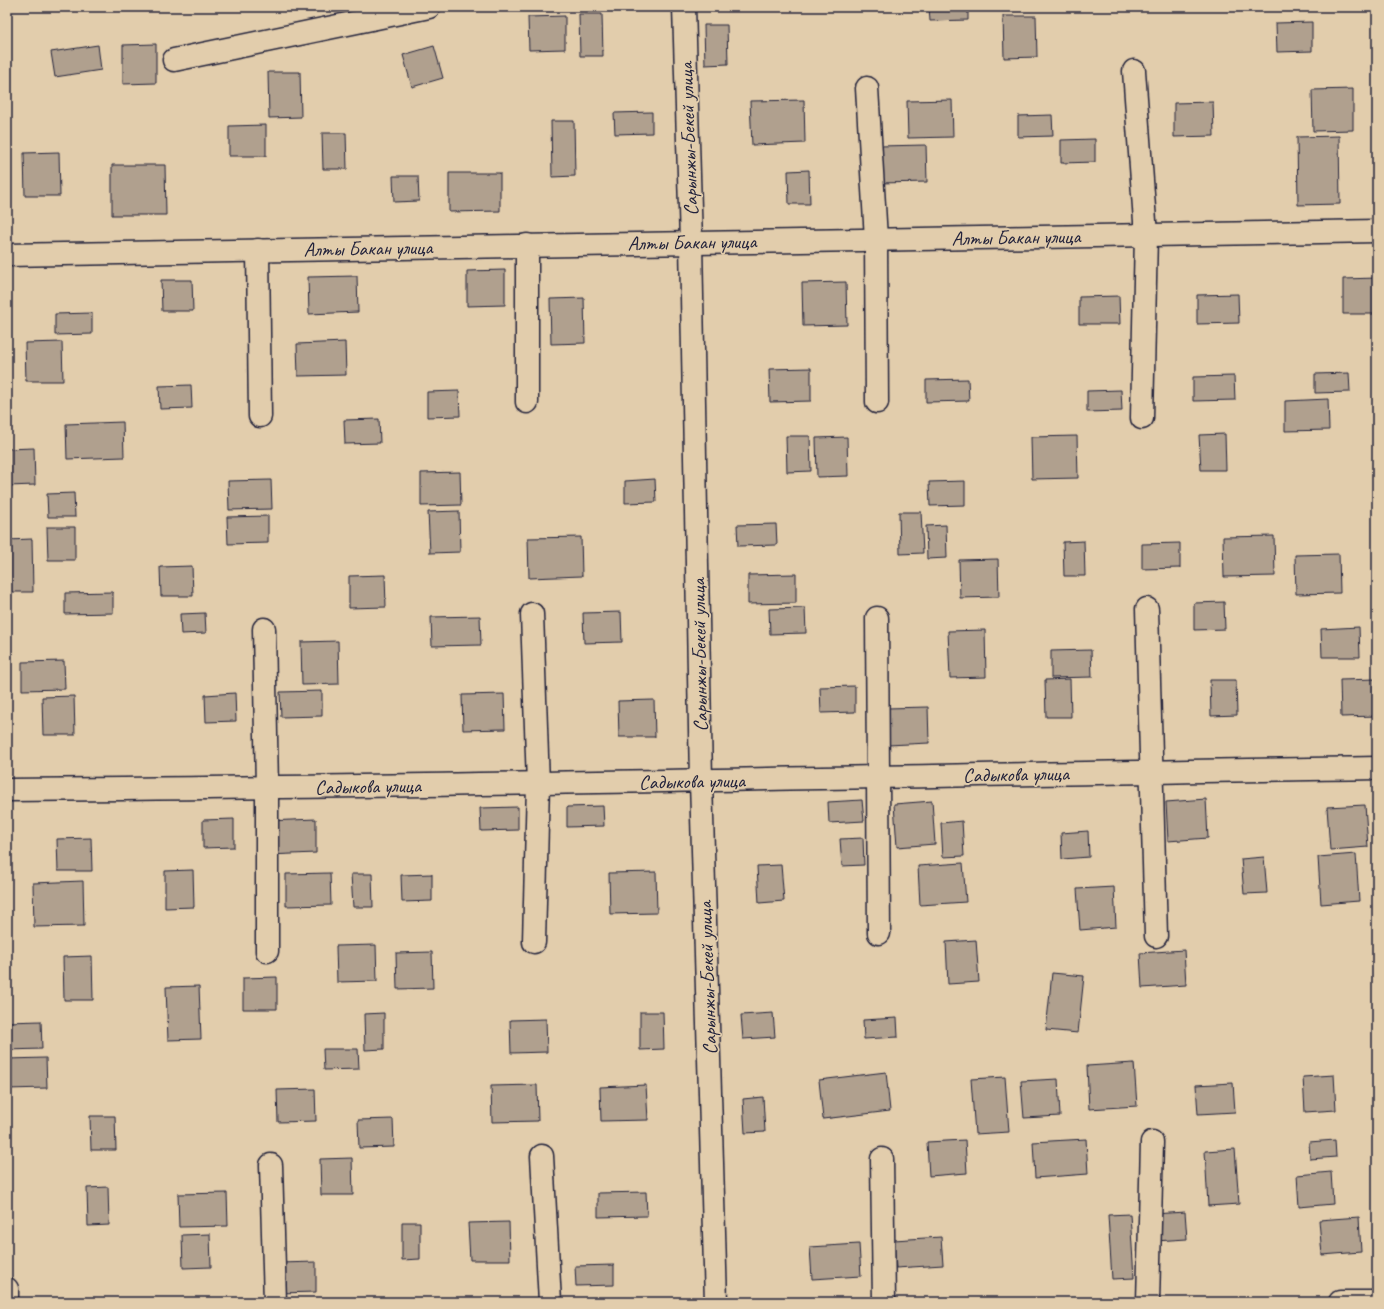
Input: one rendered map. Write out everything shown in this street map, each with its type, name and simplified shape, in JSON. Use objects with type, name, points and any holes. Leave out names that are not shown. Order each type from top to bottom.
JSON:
[{"type":"street","points":[[174,60],[429,7]]},
{"type":"street","name":"Сарынжы-Бекей улица","points":[[684,7],[691,242],[701,781],[716,1302]]},
{"type":"street","points":[[1134,71],[1146,235],[1142,418]]},
{"type":"street","points":[[867,88],[876,239],[877,402]]},
{"type":"street","name":"Алты Бакан улица","points":[[7,255],[1377,231]]},
{"type":"street","points":[[527,245],[527,402]]},
{"type":"street","points":[[258,250],[260,416]]},
{"type":"street","points":[[1147,609],[1153,772],[1156,936]]},
{"type":"street","points":[[532,614],[538,784],[534,942]]},
{"type":"street","points":[[878,618],[880,932]]},
{"type":"street","points":[[264,629],[267,788],[267,951]]},
{"type":"street","name":"Садыкова улица","points":[[7,790],[538,784],[879,776],[1377,768]]},
{"type":"street","points":[[1148,1302],[1152,1142]]},
{"type":"street","points":[[542,1156],[550,1302]]},
{"type":"street","points":[[882,1158],[884,1302]]},
{"type":"street","points":[[271,1165],[275,1302]]},
{"type":"street","points":[[7,1289],[7,1302]]},
{"type":"street","points":[[1340,1302],[1377,1302]]},
{"type":"building","points":[[832,7],[872,7],[872,10],[832,10]]},
{"type":"building","points":[[929,7],[968,7],[968,20],[930,21]]},
{"type":"building","points":[[1233,7],[1233,8],[1202,8]]},
{"type":"building","points":[[579,14],[602,14],[603,56],[580,56]]},
{"type":"building","points":[[565,16],[565,49],[529,50],[528,17]]},
{"type":"building","points":[[1003,16],[1036,16],[1037,57],[1004,58]]},
{"type":"building","points":[[1312,22],[1312,51],[1277,52],[1276,23]]},
{"type":"building","points":[[704,25],[727,25],[728,64],[705,65]]},
{"type":"building","points":[[156,44],[156,83],[123,84],[123,45]]},
{"type":"building","points":[[98,45],[101,70],[55,77],[51,52]]},
{"type":"building","points":[[434,46],[443,78],[412,87],[403,55]]},
{"type":"building","points":[[268,72],[300,72],[301,117],[269,118]]},
{"type":"building","points":[[1353,89],[1353,130],[1313,131],[1312,90]]},
{"type":"building","points":[[804,100],[805,143],[752,145],[750,101]]},
{"type":"building","points":[[952,100],[953,137],[908,138],[907,101]]},
{"type":"building","points":[[1213,102],[1214,136],[1174,137],[1174,103]]},
{"type":"building","points":[[652,112],[652,133],[615,134],[614,113]]},
{"type":"building","points":[[1052,115],[1053,136],[1018,137],[1018,116]]},
{"type":"building","points":[[551,121],[574,121],[575,176],[552,177]]},
{"type":"building","points":[[266,125],[266,156],[229,156],[229,126]]},
{"type":"building","points":[[322,133],[346,133],[347,169],[323,169]]},
{"type":"building","points":[[1339,136],[1340,204],[1298,205],[1297,137]]},
{"type":"building","points":[[1095,139],[1095,162],[1061,163],[1061,140]]},
{"type":"building","points":[[926,145],[927,182],[879,183],[879,146]]},
{"type":"building","points":[[59,152],[60,196],[25,196],[24,153]]},
{"type":"building","points":[[112,165],[165,165],[166,215],[112,215]]},
{"type":"building","points":[[809,170],[810,204],[789,204],[788,171]]},
{"type":"building","points":[[449,173],[500,173],[500,211],[449,212]]},
{"type":"building","points":[[393,176],[418,176],[419,201],[394,202]]},
{"type":"building","points":[[505,270],[505,305],[467,306],[467,271]]},
{"type":"building","points":[[357,276],[358,312],[309,314],[308,277]]},
{"type":"building","points":[[1377,278],[1377,314],[1343,314],[1343,279]]},
{"type":"building","points":[[161,280],[192,280],[193,311],[162,311]]},
{"type":"building","points":[[846,282],[847,325],[803,326],[802,283]]},
{"type":"building","points":[[1238,294],[1239,323],[1197,324],[1197,295]]},
{"type":"building","points":[[1119,296],[1120,324],[1079,324],[1079,297]]},
{"type":"building","points":[[584,298],[585,343],[551,344],[550,299]]},
{"type":"building","points":[[92,313],[92,334],[55,335],[55,314]]},
{"type":"building","points":[[62,342],[63,381],[26,381],[25,343]]},
{"type":"building","points":[[345,342],[346,375],[298,376],[297,344]]},
{"type":"building","points":[[811,368],[811,401],[770,402],[769,369]]},
{"type":"building","points":[[1349,373],[1350,392],[1315,393],[1315,374]]},
{"type":"building","points":[[1234,376],[1235,400],[1193,401],[1193,377]]},
{"type":"building","points":[[968,379],[969,401],[926,402],[926,380]]},
{"type":"building","points":[[191,385],[192,408],[160,409],[159,386]]},
{"type":"building","points":[[1121,390],[1122,411],[1087,412],[1087,391]]},
{"type":"building","points":[[459,391],[460,416],[427,417],[427,392]]},
{"type":"building","points":[[1328,399],[1329,430],[1285,431],[1285,401]]},
{"type":"building","points":[[379,419],[380,443],[345,444],[344,420]]},
{"type":"building","points":[[123,422],[124,457],[67,459],[66,424]]},
{"type":"building","points":[[1225,434],[1226,470],[1201,470],[1199,435]]},
{"type":"building","points":[[786,436],[810,436],[811,471],[787,472]]},
{"type":"building","points":[[1077,436],[1078,478],[1032,479],[1031,437]]},
{"type":"building","points":[[847,437],[848,476],[817,477],[816,438]]},
{"type":"building","points":[[34,448],[35,485],[8,486],[7,449]]},
{"type":"building","points":[[460,472],[461,505],[421,506],[421,473]]},
{"type":"building","points":[[655,479],[656,502],[625,503],[625,481]]},
{"type":"building","points":[[271,480],[272,509],[229,510],[228,481]]},
{"type":"building","points":[[965,481],[965,505],[930,506],[929,482]]},
{"type":"building","points":[[74,493],[75,517],[48,517],[47,494]]},
{"type":"building","points":[[459,511],[460,552],[430,553],[428,512]]},
{"type":"building","points":[[899,512],[921,512],[923,553],[900,554]]},
{"type":"building","points":[[268,516],[268,543],[228,544],[227,517]]},
{"type":"building","points":[[776,524],[777,545],[738,546],[737,525]]},
{"type":"building","points":[[946,525],[947,558],[927,559],[926,526]]},
{"type":"building","points":[[47,527],[75,527],[75,560],[48,560]]},
{"type":"building","points":[[1274,536],[1275,576],[1224,577],[1223,537]]},
{"type":"building","points":[[581,537],[582,576],[529,578],[528,538]]},
{"type":"building","points":[[32,539],[33,592],[7,592],[7,540]]},
{"type":"building","points":[[1084,541],[1085,576],[1064,576],[1063,542]]},
{"type":"building","points":[[1180,543],[1180,568],[1142,569],[1142,544]]},
{"type":"building","points":[[1339,554],[1340,593],[1296,594],[1295,555]]},
{"type":"building","points":[[998,559],[999,597],[960,598],[959,560]]},
{"type":"building","points":[[192,566],[193,596],[161,596],[160,567]]},
{"type":"building","points":[[796,574],[796,603],[748,604],[748,575]]},
{"type":"building","points":[[385,575],[386,607],[349,608],[349,576]]},
{"type":"building","points":[[113,592],[113,613],[65,614],[65,593]]},
{"type":"building","points":[[1224,602],[1225,629],[1194,630],[1194,603]]},
{"type":"building","points":[[805,608],[806,633],[770,634],[769,609]]},
{"type":"building","points":[[621,612],[622,642],[584,643],[583,613]]},
{"type":"building","points":[[205,613],[206,633],[181,634],[180,614]]},
{"type":"building","points":[[480,616],[481,645],[432,646],[431,617]]},
{"type":"building","points":[[1359,627],[1360,657],[1322,657],[1321,629]]},
{"type":"building","points":[[985,630],[986,677],[950,678],[948,631]]},
{"type":"building","points":[[338,641],[339,684],[302,685],[301,642]]},
{"type":"building","points":[[1091,650],[1092,677],[1051,678],[1051,651]]},
{"type":"building","points":[[64,661],[65,689],[22,690],[22,662]]},
{"type":"building","points":[[1070,679],[1071,717],[1046,717],[1045,680]]},
{"type":"building","points":[[1377,679],[1377,716],[1341,717],[1340,680]]},
{"type":"building","points":[[1210,680],[1236,680],[1237,715],[1211,716]]},
{"type":"building","points":[[855,686],[855,712],[821,713],[820,687]]},
{"type":"building","points":[[322,691],[322,716],[281,717],[280,692]]},
{"type":"building","points":[[235,693],[236,721],[206,722],[205,695]]},
{"type":"building","points":[[504,694],[505,729],[463,730],[462,695]]},
{"type":"building","points":[[74,696],[75,735],[43,735],[42,697]]},
{"type":"building","points":[[654,700],[655,737],[619,737],[618,701]]},
{"type":"building","points":[[928,707],[929,743],[888,745],[887,708]]},
{"type":"building","points":[[1206,799],[1208,838],[1168,841],[1166,802]]},
{"type":"building","points":[[862,800],[864,821],[829,823],[828,802]]},
{"type":"building","points":[[932,801],[935,844],[897,847],[894,804]]},
{"type":"building","points":[[1365,805],[1368,847],[1330,850],[1327,807]]},
{"type":"building","points":[[603,806],[604,826],[567,827],[567,807]]},
{"type":"building","points":[[518,807],[518,830],[481,831],[480,808]]},
{"type":"building","points":[[234,819],[234,847],[203,848],[203,820]]},
{"type":"building","points":[[316,819],[316,853],[268,855],[267,821]]},
{"type":"building","points":[[962,821],[964,856],[943,857],[941,823]]},
{"type":"building","points":[[1088,831],[1089,857],[1062,859],[1061,833]]},
{"type":"building","points":[[91,838],[92,871],[58,871],[57,839]]},
{"type":"building","points":[[863,838],[864,865],[842,866],[840,839]]},
{"type":"building","points":[[1356,854],[1359,901],[1321,904],[1318,857]]},
{"type":"building","points":[[1264,857],[1267,893],[1244,894],[1241,859]]},
{"type":"building","points":[[963,863],[966,902],[920,905],[918,866]]},
{"type":"building","points":[[781,865],[784,901],[759,903],[757,866]]},
{"type":"building","points":[[193,870],[194,907],[165,908],[165,871]]},
{"type":"building","points":[[656,872],[657,913],[610,914],[609,873]]},
{"type":"building","points":[[330,873],[331,905],[286,906],[286,874]]},
{"type":"building","points":[[351,874],[372,874],[373,907],[353,907]]},
{"type":"building","points":[[432,874],[432,901],[402,902],[401,875]]},
{"type":"building","points":[[83,881],[84,926],[34,927],[33,883]]},
{"type":"building","points":[[1114,887],[1116,927],[1080,930],[1077,889]]},
{"type":"building","points":[[976,940],[979,982],[948,984],[946,942]]},
{"type":"building","points":[[376,945],[377,981],[337,982],[336,946]]},
{"type":"building","points":[[1184,950],[1186,985],[1142,988],[1140,953]]},
{"type":"building","points":[[432,952],[433,988],[397,989],[396,953]]},
{"type":"building","points":[[92,956],[93,1000],[64,1000],[63,957]]},
{"type":"building","points":[[1052,973],[1084,976],[1078,1033],[1046,1030]]},
{"type":"building","points":[[277,977],[277,1009],[243,1009],[243,978]]},
{"type":"building","points":[[199,986],[201,1039],[168,1040],[166,987]]},
{"type":"building","points":[[640,1012],[663,1012],[664,1049],[640,1050]]},
{"type":"building","points":[[384,1013],[384,1049],[365,1050],[364,1014]]},
{"type":"building","points":[[773,1013],[775,1037],[743,1039],[741,1015]]},
{"type":"building","points":[[897,1018],[898,1037],[864,1039],[863,1020]]},
{"type":"building","points":[[546,1019],[547,1052],[511,1053],[510,1020]]},
{"type":"building","points":[[41,1021],[42,1049],[7,1050],[7,1022]]},
{"type":"building","points":[[323,1049],[358,1049],[359,1069],[324,1070]]},
{"type":"building","points":[[46,1058],[47,1088],[7,1089],[7,1059]]},
{"type":"building","points":[[1134,1063],[1137,1106],[1089,1109],[1087,1066]]},
{"type":"building","points":[[886,1072],[890,1111],[823,1119],[819,1080]]},
{"type":"building","points":[[1334,1075],[1336,1110],[1305,1112],[1303,1077]]},
{"type":"building","points":[[1005,1077],[1009,1132],[975,1134],[971,1079]]},
{"type":"building","points":[[1058,1079],[1060,1116],[1024,1118],[1021,1081]]},
{"type":"building","points":[[1233,1083],[1235,1112],[1198,1114],[1196,1085]]},
{"type":"building","points":[[537,1085],[538,1121],[492,1122],[491,1086]]},
{"type":"building","points":[[646,1085],[648,1120],[601,1121],[600,1087]]},
{"type":"building","points":[[315,1089],[316,1121],[278,1122],[277,1090]]},
{"type":"building","points":[[763,1097],[765,1132],[745,1133],[743,1099]]},
{"type":"building","points":[[90,1116],[115,1116],[116,1150],[91,1150]]},
{"type":"building","points":[[393,1119],[394,1147],[359,1148],[358,1120]]},
{"type":"building","points":[[1086,1139],[1088,1174],[1035,1178],[1033,1142]]},
{"type":"building","points":[[965,1140],[967,1173],[929,1176],[927,1142]]},
{"type":"building","points":[[1335,1140],[1336,1157],[1310,1159],[1309,1142]]},
{"type":"building","points":[[1235,1149],[1239,1204],[1208,1206],[1205,1151]]},
{"type":"building","points":[[352,1158],[353,1195],[321,1195],[320,1159]]},
{"type":"building","points":[[1331,1172],[1333,1204],[1299,1207],[1297,1175]]},
{"type":"building","points":[[108,1187],[109,1225],[88,1226],[87,1188]]},
{"type":"building","points":[[646,1192],[647,1216],[598,1217],[598,1193]]},
{"type":"building","points":[[227,1193],[228,1226],[179,1227],[178,1194]]},
{"type":"building","points":[[1185,1212],[1187,1239],[1155,1241],[1153,1214]]},
{"type":"building","points":[[1130,1214],[1134,1278],[1112,1279],[1108,1215]]},
{"type":"building","points":[[1359,1217],[1361,1252],[1322,1255],[1319,1220]]},
{"type":"building","points":[[402,1222],[420,1222],[420,1259],[402,1260]]},
{"type":"building","points":[[509,1222],[510,1260],[470,1260],[468,1223]]},
{"type":"building","points":[[210,1234],[211,1267],[183,1268],[182,1235]]},
{"type":"building","points":[[941,1237],[943,1265],[896,1268],[894,1240]]},
{"type":"building","points":[[859,1244],[861,1276],[812,1279],[810,1247]]},
{"type":"building","points":[[316,1262],[316,1292],[279,1293],[279,1263]]},
{"type":"building","points":[[614,1265],[614,1285],[576,1286],[575,1266]]}]
